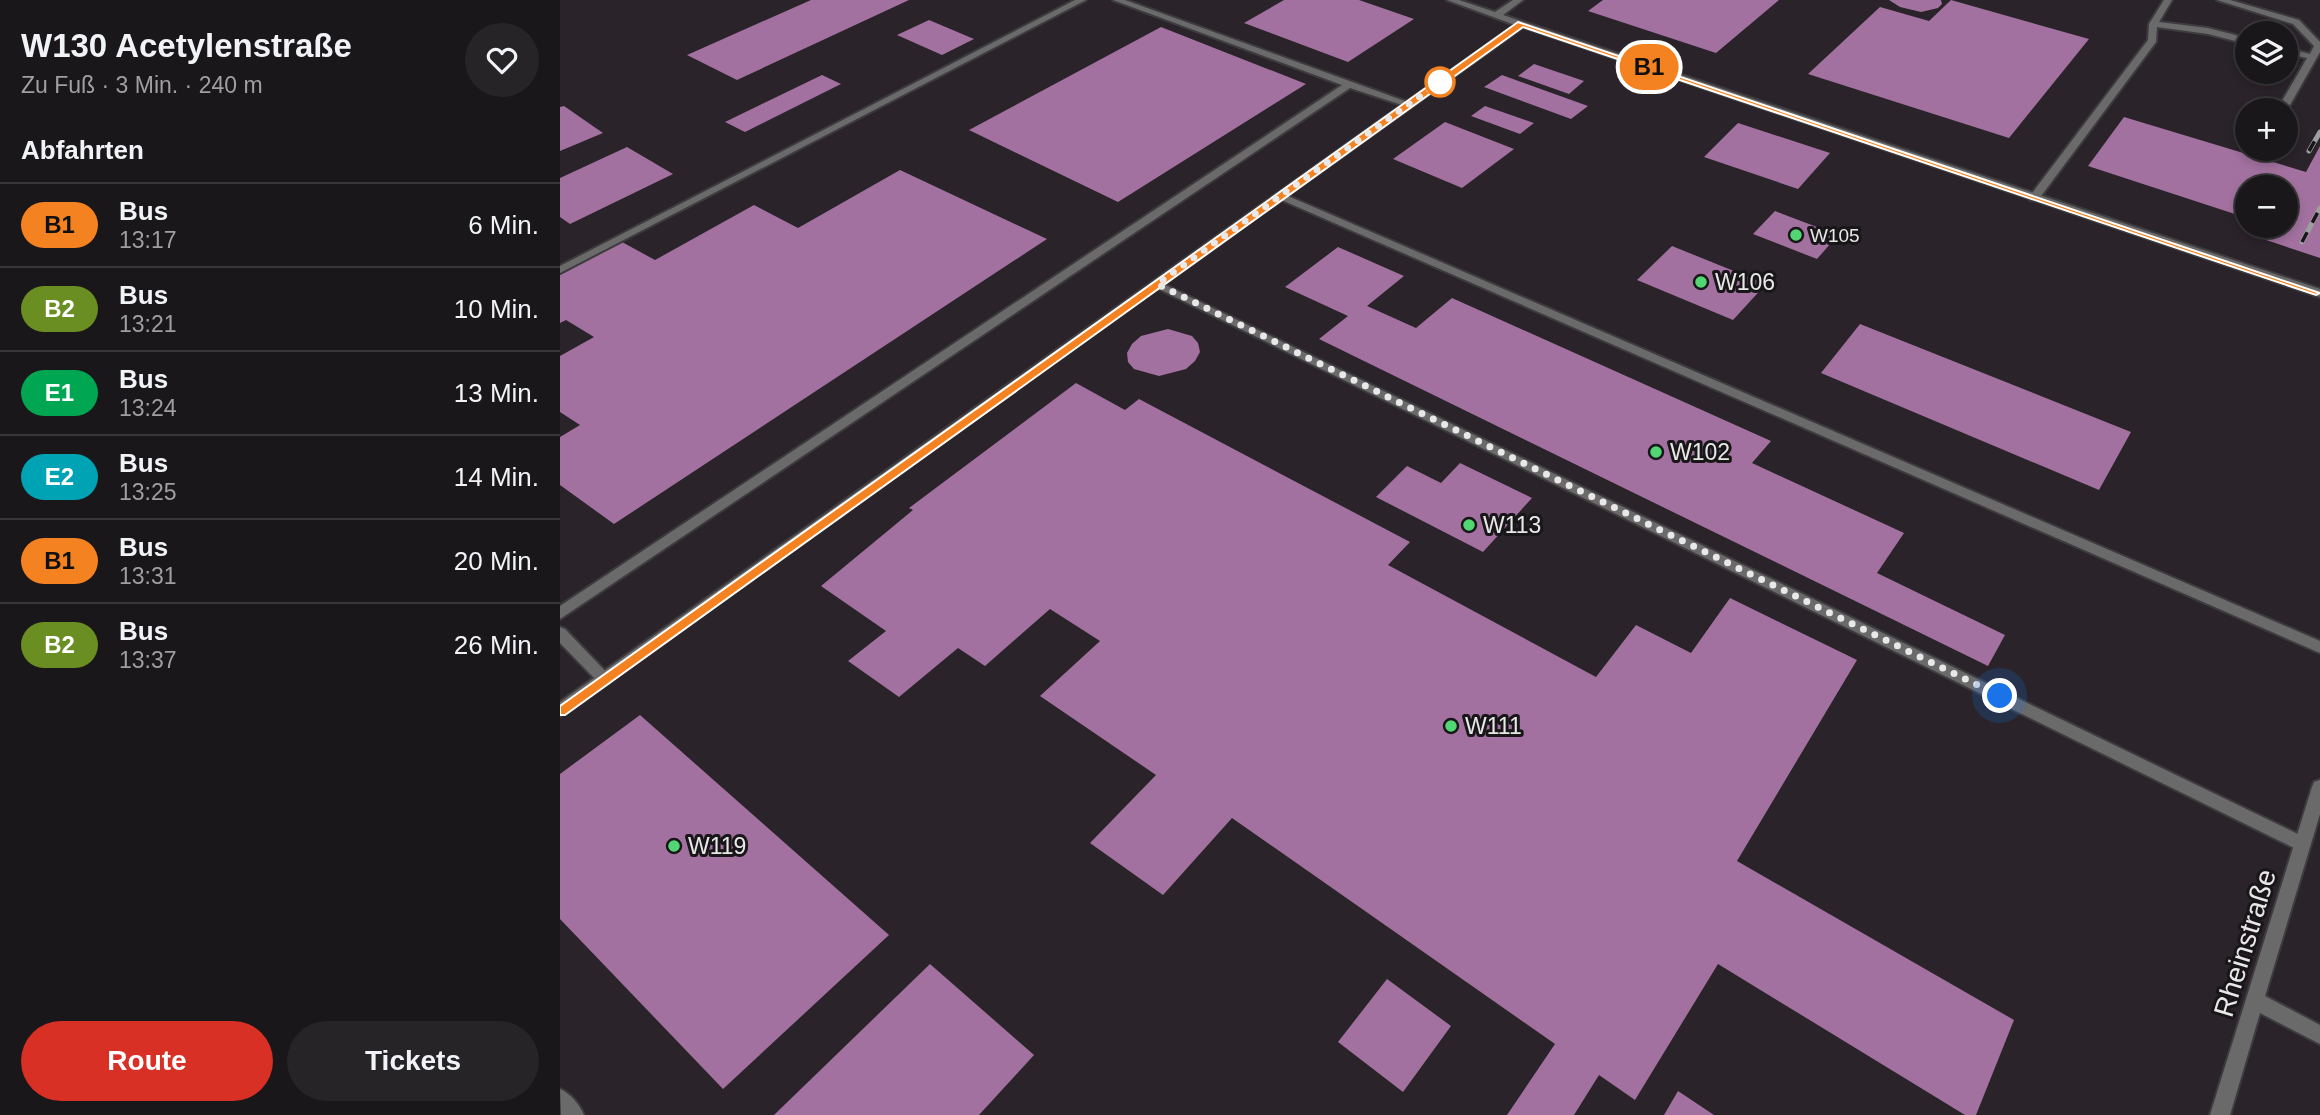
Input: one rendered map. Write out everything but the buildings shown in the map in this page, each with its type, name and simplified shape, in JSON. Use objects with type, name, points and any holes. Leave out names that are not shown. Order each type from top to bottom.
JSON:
[{"type":"street","points":[[560,270],[1082,0]]},
{"type":"street","points":[[1117,0],[1408,104]]},
{"type":"street","points":[[1451,0],[2320,293]]},
{"type":"street","points":[[1497,15],[1519,0]]},
{"type":"street","points":[[2034,198],[2153,40],[2153,24],[2168,0]]},
{"type":"street","points":[[2221,0],[2296,22],[2319,46],[2289,98]]},
{"type":"street","points":[[560,710],[1521,24]]},
{"type":"street","points":[[2153,24],[2208,30],[2235,38]]},
{"type":"street","points":[[2298,54],[2312,57]]},
{"type":"street","points":[[560,613],[1349,84]]},
{"type":"street","points":[[1281,196],[2320,647]]},
{"type":"street","points":[[1157,284],[2302,844]]},
{"type":"street","points":[[560,633],[604,679]]},
{"type":"street","name":"Rheinstraße","points":[[2220,1115],[2320,786]]},
{"type":"street","points":[[2255,1000],[2320,1035]]},
{"type":"street","points":[[560,1099],[574,1115]]},
{"type":"shaded area","points":[[560,0],[2320,0],[2320,1115],[560,1115]]},
{"type":"railway","points":[[2309,151],[2320,132]]},
{"type":"railway","points":[[2302,242],[2320,208]]},
{"type":"bus line","name":"B1","points":[[560,710],[1521,24],[2320,293]]},
{"type":"place","name":"W105","points":[[1796,235]]},
{"type":"place","name":"W106","points":[[1701,282]]},
{"type":"place","name":"W102","points":[[1656,452]]},
{"type":"place","name":"W113","points":[[1469,525]]},
{"type":"place","name":"W111","points":[[1451,726]]},
{"type":"place","name":"W119","points":[[674,846]]},
{"type":"route","points":[[1440,82],[1157,284],[2000,696]]}]
